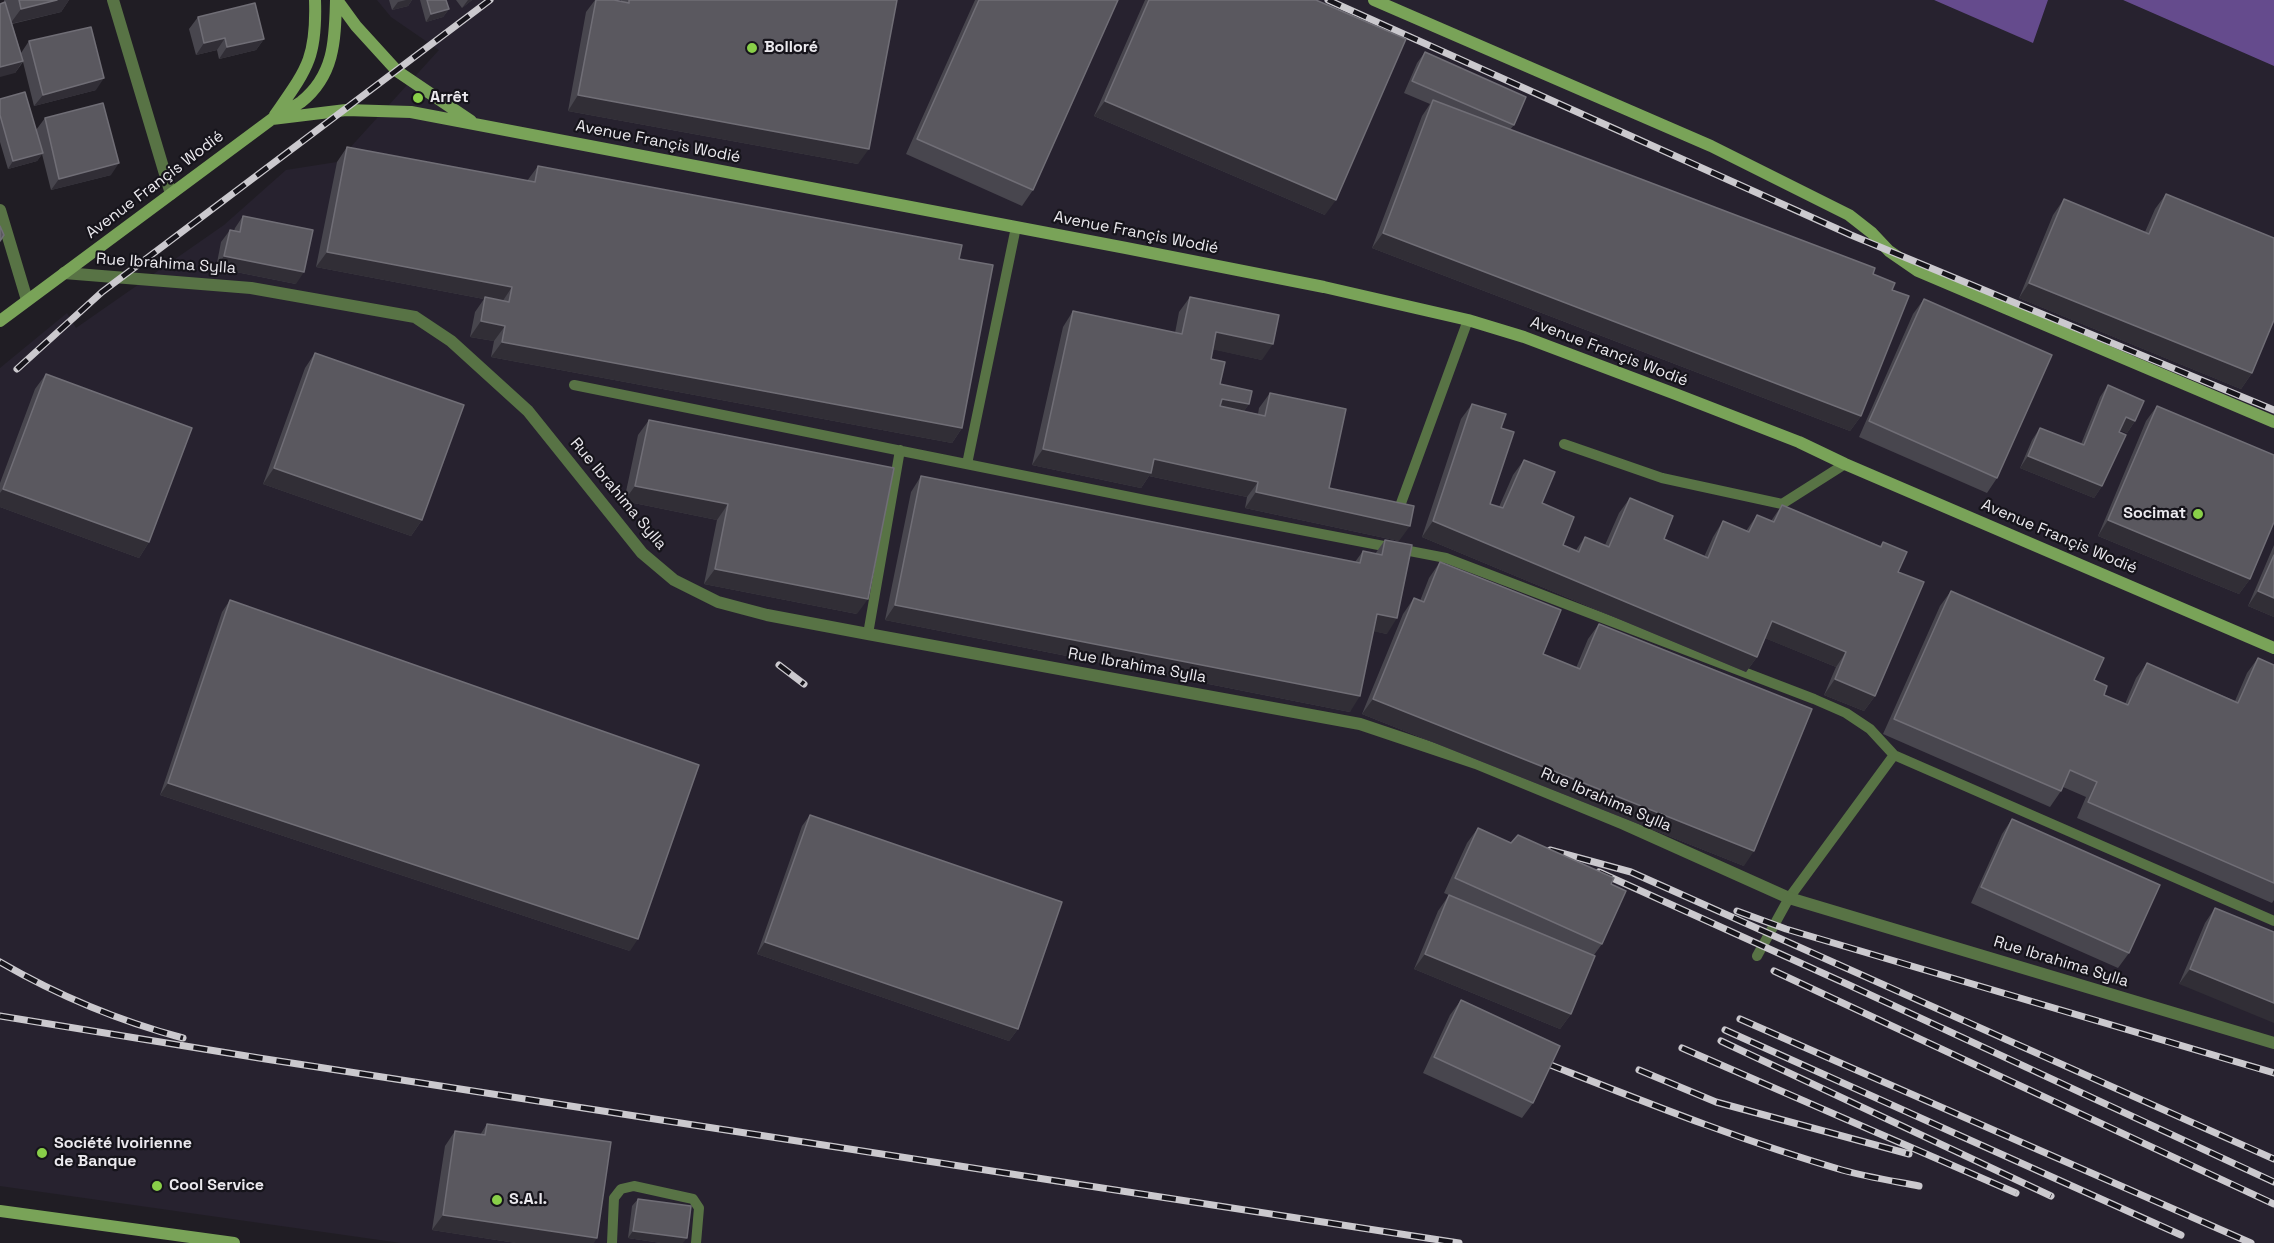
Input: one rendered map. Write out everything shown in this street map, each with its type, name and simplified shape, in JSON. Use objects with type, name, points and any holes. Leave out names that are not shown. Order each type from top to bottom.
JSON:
[{"type":"main road","points":[[272,119],[304,73],[314,48],[315,0]]},
{"type":"main road","points":[[272,119],[301,102],[327,70],[335,42],[337,0]]},
{"type":"main road","points":[[337,0],[356,26],[397,71],[477,124]]},
{"type":"main road","points":[[1374,0],[1711,146],[1849,216],[1872,233],[1889,251],[1918,271],[2274,422]]},
{"type":"main road","name":"Avenue Françis Wodié","points":[[0,321],[272,119],[346,110],[411,112],[1324,287],[1468,320],[1524,337],[1799,442],[1845,464],[2274,648]]},
{"type":"main road","points":[[0,1211],[234,1243]]},
{"type":"street","points":[[112,0],[171,194]]},
{"type":"street","points":[[0,210],[27,300]]},
{"type":"street","name":"Rue Ibrahima Sylla","points":[[64,273],[251,288],[414,317],[451,341],[528,411],[642,553],[674,580],[718,602],[767,615],[1360,724],[1476,763],[1789,898],[2274,1043]]},
{"type":"lane","points":[[967,464],[1016,227]]},
{"type":"lane","points":[[1400,506],[1468,320]]},
{"type":"lane","points":[[574,385],[1144,500],[1446,558],[1815,699],[1846,713],[1870,729],[1894,755],[2274,921]]},
{"type":"lane","points":[[1564,444],[1662,478],[1782,504],[1845,464]]},
{"type":"lane","points":[[868,634],[900,450]]},
{"type":"lane","points":[[1757,956],[1789,898],[1894,755]]},
{"type":"lane","points":[[612,1243],[614,1198],[621,1189],[634,1186],[693,1199],[699,1208],[696,1243]]},
{"type":"shaded area","points":[[377,0],[1934,0],[2032,42],[2048,0],[2123,0],[2274,66],[2274,1243],[401,1243],[0,1186],[0,368],[67,313],[76,328],[224,225],[286,170],[337,162],[439,50],[391,17]]},
{"type":"shaded area","points":[[1934,0],[2048,0],[2033,43]]},
{"type":"shaded area","points":[[2123,0],[2274,0],[2274,66]]},
{"type":"building","points":[[19,0],[57,0],[21,9]]},
{"type":"building","points":[[427,0],[446,0],[449,9],[431,14]]},
{"type":"building","points":[[596,0],[629,3],[629,0],[897,0],[869,149],[578,95]]},
{"type":"building","points":[[979,0],[1118,0],[1033,190],[917,139]]},
{"type":"building","points":[[1149,0],[1316,0],[1406,39],[1336,200],[1105,101]]},
{"type":"building","points":[[5,2],[23,61],[0,67],[0,4]]},
{"type":"building","points":[[255,3],[264,39],[227,47],[225,38],[204,43],[198,17]]},
{"type":"building","points":[[91,27],[104,78],[43,95],[29,41]]},
{"type":"building","points":[[1425,52],[1526,97],[1514,125],[1412,81]]},
{"type":"building","points":[[25,92],[43,153],[13,161],[0,115],[0,99]]},
{"type":"building","points":[[1433,100],[1875,268],[1873,274],[1895,283],[1892,290],[1909,296],[1861,416],[1383,233]]},
{"type":"building","points":[[103,103],[119,163],[59,179],[45,118]]},
{"type":"building","points":[[347,147],[535,182],[538,166],[962,245],[959,259],[993,265],[962,428],[502,342],[505,326],[481,321],[485,297],[509,302],[512,287],[327,252]]},
{"type":"building","points":[[2166,194],[2274,238],[2274,320],[2252,373],[2029,283],[2064,199],[2149,234]]},
{"type":"building","points":[[243,216],[313,230],[304,272],[224,256],[230,230],[240,232]]},
{"type":"building","points":[[0,226],[4,235],[0,241]]},
{"type":"building","points":[[1190,297],[1279,315],[1273,344],[1216,332],[1211,359],[1225,362],[1220,384],[1252,391],[1249,404],[1222,399],[1220,406],[1265,416],[1270,393],[1346,409],[1329,488],[1414,506],[1410,526],[1256,492],[1258,482],[1154,459],[1151,473],[1043,449],[1073,311],[1182,334]]},
{"type":"building","points":[[1924,299],[2052,355],[1997,478],[1869,421]]},
{"type":"building","points":[[315,353],[464,405],[422,520],[274,468]]},
{"type":"building","points":[[46,374],[192,428],[149,542],[3,489]]},
{"type":"building","points":[[2108,385],[2144,401],[2135,421],[2126,417],[2119,432],[2126,435],[2102,486],[2028,456],[2040,428],[2084,445]]},
{"type":"building","points":[[1472,404],[1506,414],[1501,428],[1514,432],[1490,504],[1503,508],[1524,460],[1555,472],[1542,503],[1574,517],[1563,545],[1579,552],[1585,537],[1609,547],[1630,498],[1673,516],[1664,539],[1708,558],[1723,521],[1749,532],[1757,515],[1774,522],[1782,505],[1881,547],[1883,542],[1907,552],[1898,572],[1924,582],[1875,696],[1835,679],[1846,652],[1772,621],[1757,657],[1433,521]]},
{"type":"building","points":[[2157,406],[2274,455],[2274,522],[2250,579],[2108,520]]},
{"type":"building","points":[[649,420],[894,468],[868,599],[715,569],[728,504],[635,486]]},
{"type":"building","points":[[921,476],[1360,563],[1363,551],[1382,555],[1385,540],[1412,545],[1397,618],[1377,614],[1360,696],[895,605]]},
{"type":"building","points":[[2274,555],[2274,598],[2258,591]]},
{"type":"building","points":[[1440,562],[1561,610],[1543,654],[1580,669],[1599,624],[1812,709],[1754,851],[1373,699],[1414,598],[1424,602]]},
{"type":"building","points":[[1951,591],[2104,658],[2094,680],[2107,686],[2104,695],[2128,705],[2147,663],[2238,703],[2258,658],[2274,665],[2274,883],[2088,802],[2097,782],[2070,770],[2061,791],[1894,719]]},
{"type":"building","points":[[230,600],[699,765],[638,939],[168,783]]},
{"type":"building","points":[[810,815],[1062,902],[1018,1029],[765,942]]},
{"type":"building","points":[[2012,819],[2160,885],[2129,953],[1981,887]]},
{"type":"building","points":[[1478,828],[1511,843],[1518,835],[1614,878],[1611,884],[1626,891],[1602,944],[1455,878]]},
{"type":"building","points":[[1449,895],[1595,956],[1571,1014],[1425,954]]},
{"type":"building","points":[[2215,908],[2274,932],[2274,1003],[2190,969]]},
{"type":"building","points":[[1461,1000],[1560,1046],[1533,1103],[1434,1057]]},
{"type":"building","points":[[487,1124],[611,1142],[597,1238],[443,1215],[455,1131],[485,1135]]},
{"type":"building","points":[[638,1199],[691,1206],[687,1238],[633,1231]]},
{"type":"railway","points":[[17,369],[102,292],[490,0]]},
{"type":"railway","points":[[1328,0],[1851,235],[2274,410]]},
{"type":"railway","points":[[779,665],[804,684]]},
{"type":"railway","points":[[1550,850],[1631,872],[2274,1159]]},
{"type":"railway","points":[[1599,872],[2274,1182]]},
{"type":"railway","points":[[1737,911],[1786,929],[2274,1073]]},
{"type":"railway","points":[[0,962],[89,1006],[135,1024],[183,1038]]},
{"type":"railway","points":[[1774,971],[2274,1204]]},
{"type":"railway","points":[[0,1016],[1459,1243]]},
{"type":"railway","points":[[1740,1019],[2251,1243]]},
{"type":"railway","points":[[1725,1030],[2181,1235]]},
{"type":"railway","points":[[1721,1041],[2051,1196]]},
{"type":"railway","points":[[1682,1048],[2016,1193]]},
{"type":"railway","points":[[1548,1064],[1768,1147],[1851,1172],[1919,1186]]},
{"type":"railway","points":[[1639,1070],[1716,1102],[1909,1154]]},
{"type":"place","name":"Bolloré","points":[[752,48]]},
{"type":"place","name":"Arrêt","points":[[418,98]]},
{"type":"place","name":"Socimat","points":[[2198,514]]},
{"type":"place","name":"Société Ivoirienne de Banque","points":[[42,1153]]},
{"type":"place","name":"Cool Service","points":[[157,1186]]},
{"type":"place","name":"S.A.I.","points":[[497,1200]]}]
